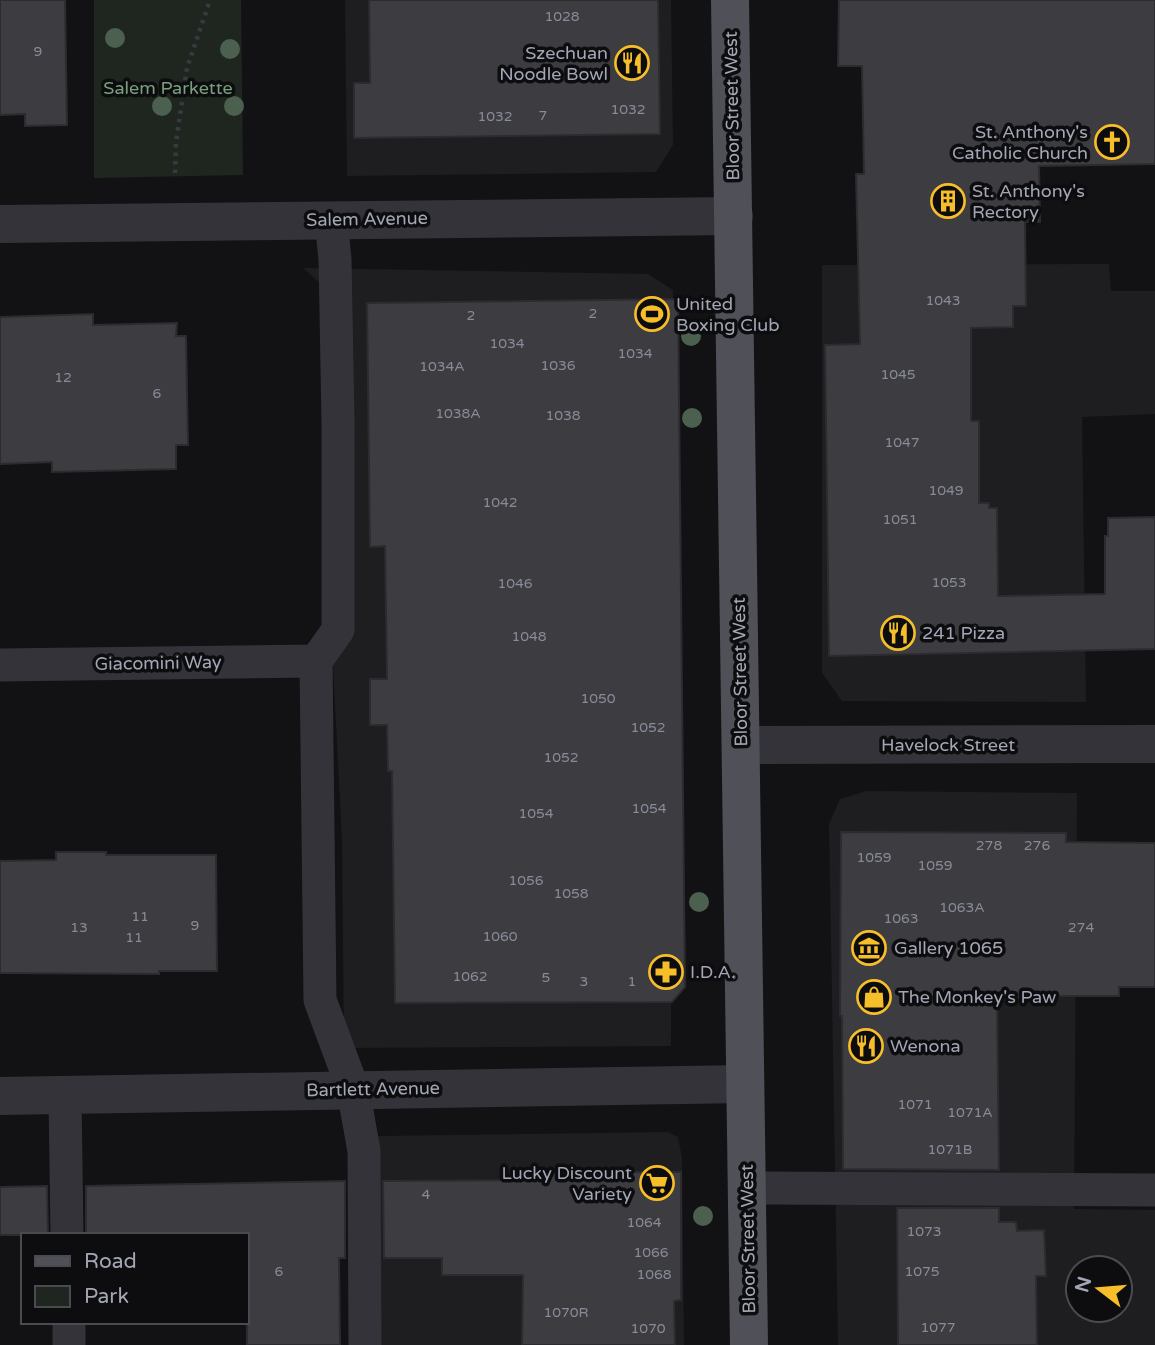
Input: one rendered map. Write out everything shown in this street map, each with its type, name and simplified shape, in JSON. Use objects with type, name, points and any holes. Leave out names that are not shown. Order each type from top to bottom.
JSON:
[{"type":"main road","name":"Bloor Street West","points":[[730,0],[749,1345]]},
{"type":"street","name":"Salem Avenue","points":[[0,224],[734,216]]},
{"type":"street","name":"Havelock Street","points":[[741,745],[1155,744]]},
{"type":"street","name":"Bartlett Avenue","points":[[0,1096],[745,1084]]},
{"type":"lane","points":[[331,220],[335,259],[338,422],[338,631],[316,660],[320,1000],[352,1089],[364,1152],[365,1345]]},
{"type":"lane","name":"Giacomini Way","points":[[0,665],[316,660]]},
{"type":"lane","points":[[65,1096],[68,1233]]},
{"type":"lane","points":[[747,1188],[1155,1190]]},
{"type":"lane","points":[[69,1324],[69,1345]]},
{"type":"path","points":[[175,184],[176,142],[187,68],[210,0]]},
{"type":"shaded area","points":[[345,0],[671,0],[673,145],[656,172],[347,176]]},
{"type":"shaded area","points":[[1109,264],[1111,291],[1155,291],[1155,414],[1082,417],[1086,702],[842,701],[822,673],[822,265]]},
{"type":"shaded area","points":[[303,268],[648,274],[673,290],[671,1046],[344,1048],[342,838],[330,610],[322,285]]},
{"type":"shaded area","points":[[866,791],[1077,793],[1074,1209],[1155,1210],[1155,1345],[838,1345],[829,824],[840,799]]},
{"type":"shaded area","points":[[668,1132],[678,1137],[682,1158],[684,1345],[381,1345],[378,1136]]},
{"type":"green space","name":"Salem Parkette","points":[[94,0],[241,0],[243,175],[94,178]]},
{"type":"building","points":[[0,0],[65,0],[67,125],[25,126],[25,114],[0,115]]},
{"type":"building","points":[[369,0],[658,0],[660,134],[354,138],[354,83],[370,83]]},
{"type":"building","points":[[839,0],[1155,0],[1155,164],[1039,166],[1040,222],[1025,222],[1026,306],[1013,306],[1013,327],[971,328],[971,421],[979,421],[979,503],[989,503],[989,508],[997,508],[998,596],[1105,594],[1105,536],[1108,536],[1108,518],[1155,517],[1155,649],[829,656],[825,345],[860,344],[856,174],[864,174],[862,66],[838,66]]},
{"type":"building","points":[[678,299],[685,987],[672,1002],[395,1003],[392,771],[388,771],[387,725],[370,725],[370,679],[387,679],[385,546],[370,547],[367,303]]},
{"type":"building","points":[[93,314],[93,325],[177,323],[176,336],[186,336],[188,445],[176,445],[176,469],[52,472],[52,462],[0,464],[0,317]]},
{"type":"building","points":[[841,832],[1066,833],[1066,842],[1155,843],[1155,987],[1119,987],[1119,996],[1036,996],[1036,1001],[997,1000],[999,1170],[843,1169]]},
{"type":"building","points":[[56,852],[216,855],[217,971],[159,971],[159,974],[0,973],[0,861],[56,860]]},
{"type":"building","points":[[547,1172],[681,1172],[681,1300],[674,1301],[675,1345],[522,1345],[523,1275],[442,1275],[442,1258],[384,1258],[383,1181],[548,1180]]},
{"type":"building","points":[[345,1181],[345,1258],[339,1258],[340,1345],[247,1345],[248,1233],[86,1233],[86,1186]]},
{"type":"building","points":[[47,1186],[48,1233],[0,1235],[0,1187]]},
{"type":"building","points":[[897,1208],[999,1208],[999,1222],[1016,1222],[1017,1231],[1044,1230],[1046,1276],[1036,1276],[1037,1345],[898,1345]]},
{"type":"place","name":"Szechuan Noodle Bowl","points":[[632,63]]},
{"type":"place","name":"St. Anthony's Catholic Church","points":[[1112,142]]},
{"type":"place","name":"St. Anthony's Rectory","points":[[948,201]]},
{"type":"place","name":"United Boxing Club","points":[[652,314]]},
{"type":"place","name":"241 Pizza","points":[[898,633]]},
{"type":"place","name":"Gallery 1065","points":[[869,948]]},
{"type":"place","name":"I.D.A.","points":[[666,972]]},
{"type":"place","name":"The Monkey's Paw","points":[[874,997]]},
{"type":"place","name":"Wenona","points":[[866,1046]]},
{"type":"place","name":"Lucky Discount Variety","points":[[657,1183]]}]
